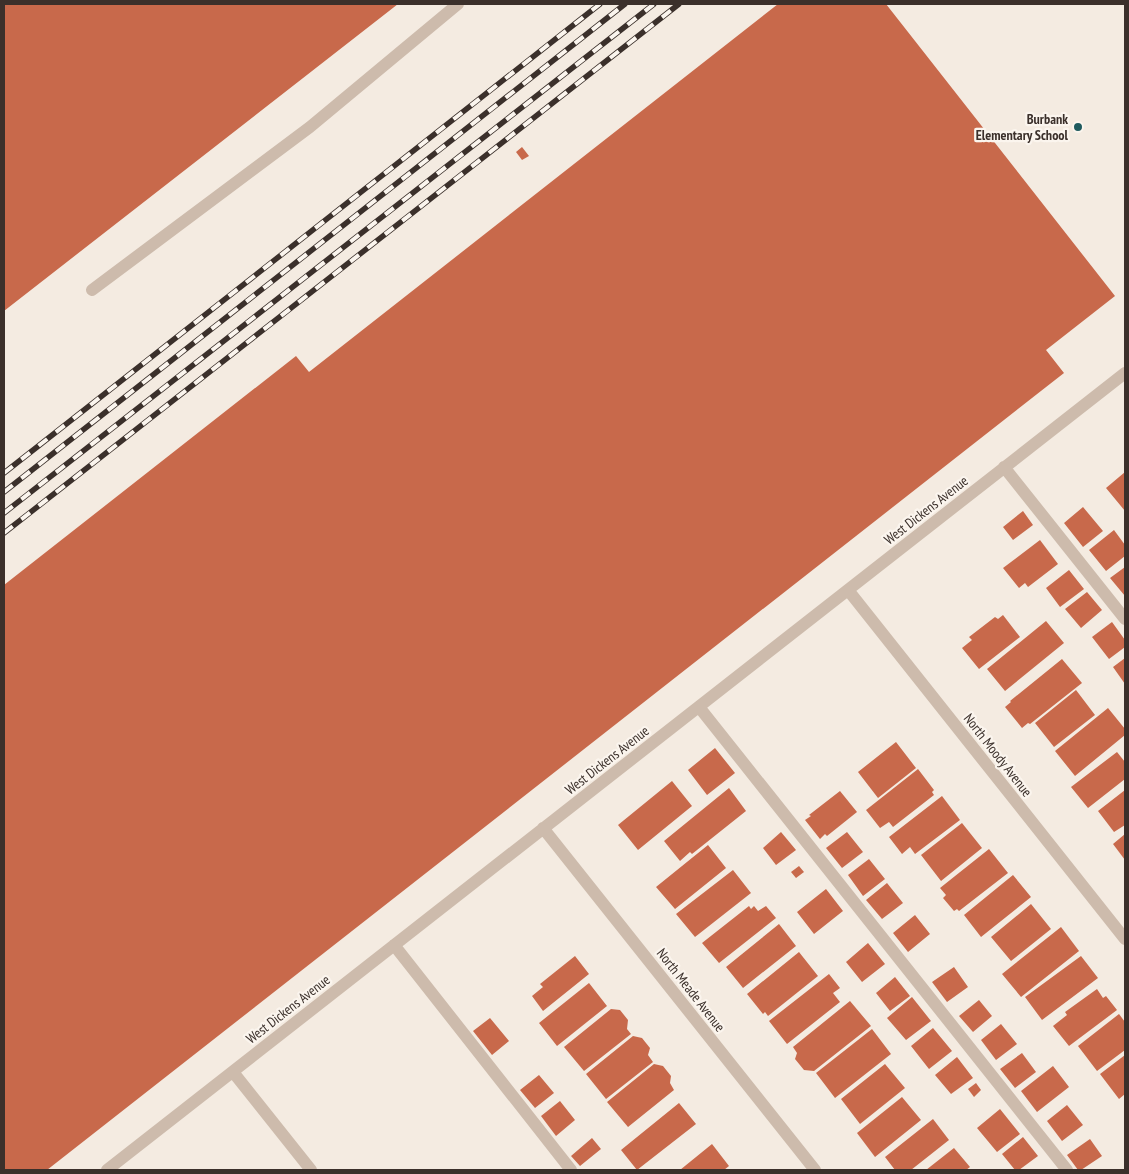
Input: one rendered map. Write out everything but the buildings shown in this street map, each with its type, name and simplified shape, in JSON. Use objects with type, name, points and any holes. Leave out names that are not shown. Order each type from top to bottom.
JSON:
[{"type":"street","points":[[92,290],[310,127],[458,4]]},
{"type":"street","name":"West Dickens Avenue","points":[[107,1170],[1125,373]]},
{"type":"street","points":[[1004,467],[1125,619]]},
{"type":"street","name":"North Moody Avenue","points":[[848,590],[1125,939]]},
{"type":"street","points":[[699,707],[1067,1170]]},
{"type":"street","name":"North Meade Avenue","points":[[544,828],[815,1170]]},
{"type":"street","points":[[394,945],[571,1170]]},
{"type":"street","points":[[233,1072],[312,1170]]},
{"type":"railway","points":[[4,473],[600,4]]},
{"type":"railway","points":[[4,492],[625,4]]},
{"type":"railway","points":[[4,513],[654,4]]},
{"type":"railway","points":[[4,533],[679,4]]},
{"type":"place","name":"Burbank Elementary School","points":[[1078,127]]}]
